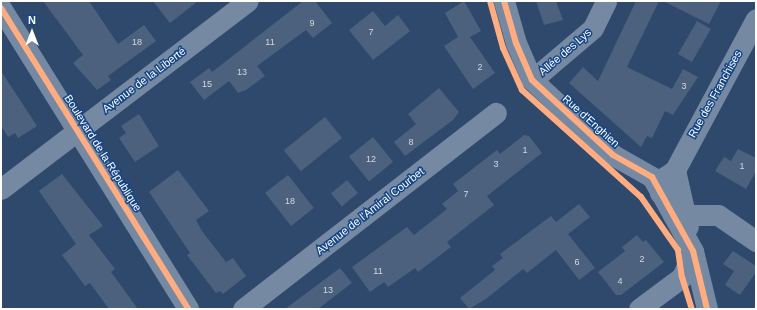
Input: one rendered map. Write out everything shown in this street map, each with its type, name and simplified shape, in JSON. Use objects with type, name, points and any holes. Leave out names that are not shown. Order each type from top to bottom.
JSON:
[{"type":"street","name":"Avenue de la Liberté","points":[[1,189],[248,1]]},
{"type":"street","name":"Rue d'Enghien","points":[[504,1],[516,43],[532,80],[613,155],[652,176],[660,193],[679,214],[693,251],[707,309]]},
{"type":"street","name":"Allée des Lys","points":[[532,80],[593,28],[606,1]]},
{"type":"street","name":"Boulevard de la République","points":[[1,8],[188,309]]},
{"type":"street","name":"Rue des Franchises","points":[[660,193],[665,176],[675,170],[756,19]]},
{"type":"street","name":"Avenue de l'Amiral Courbet","points":[[244,309],[496,113]]},
{"type":"street","points":[[675,170],[679,214],[718,215],[756,241]]},
{"type":"street","points":[[639,309],[682,277],[693,251]]},
{"type":"street","points":[[665,290],[686,289],[703,309]]},
{"type":"building","points":[[43,1],[89,1],[118,44],[144,25],[156,41],[108,76],[111,80],[97,90],[73,63],[83,55]]},
{"type":"building","points":[[153,1],[198,1],[170,23]]},
{"type":"building","points":[[303,1],[315,1],[332,23],[313,38],[306,30],[257,66],[265,76],[246,90],[238,93],[229,81],[204,100],[190,82],[209,68],[212,72]]},
{"type":"building","points":[[464,1],[481,31],[470,37],[495,73],[473,89],[444,46],[458,37],[445,13]]},
{"type":"building","points":[[536,1],[556,1],[563,20],[544,25]]},
{"type":"building","points":[[636,1],[659,1],[627,67],[672,89],[683,69],[698,77],[673,115],[665,111],[652,138],[647,136],[641,147],[569,83],[583,67],[598,81]]},
{"type":"building","points":[[663,1],[721,1],[709,24]]},
{"type":"building","points":[[373,11],[385,26],[398,15],[410,31],[373,60],[349,30]]},
{"type":"building","points":[[697,21],[711,29],[692,62],[678,54]]},
{"type":"building","points":[[1,71],[37,126],[18,138],[15,133],[8,137],[1,126]]},
{"type":"building","points":[[439,88],[459,112],[453,120],[405,156],[394,142],[416,124],[408,114]]},
{"type":"building","points":[[139,114],[159,146],[135,162],[119,138],[126,133],[121,126]]},
{"type":"building","points":[[325,117],[342,138],[301,171],[284,150]]},
{"type":"building","points":[[524,135],[529,136],[542,153],[487,196],[494,205],[447,242],[451,247],[418,272],[415,268],[388,287],[384,282],[370,292],[352,267],[407,227],[414,235],[447,209],[442,204],[458,191],[453,184],[497,150],[500,154]]},
{"type":"building","points":[[373,137],[393,162],[369,181],[349,157]]},
{"type":"building","points":[[738,149],[756,158],[756,171],[746,189],[715,171],[724,157],[731,161]]},
{"type":"building","points":[[178,170],[209,211],[196,220],[202,231],[226,262],[233,258],[246,276],[223,294],[220,291],[216,293],[187,255],[190,253],[149,192]]},
{"type":"building","points":[[62,174],[103,226],[89,235],[115,269],[111,272],[138,309],[109,309],[90,283],[85,286],[62,255],[76,244],[39,191]]},
{"type":"building","points":[[288,175],[314,208],[291,226],[265,193]]},
{"type":"building","points":[[347,180],[358,193],[342,207],[331,193]]},
{"type":"building","points":[[579,204],[590,217],[568,234],[595,268],[579,280],[556,250],[527,273],[523,269],[486,299],[469,309],[460,298],[495,270],[492,266],[503,258],[500,254],[551,216],[556,222]]},
{"type":"building","points":[[637,235],[643,242],[646,240],[664,262],[621,295],[616,295],[598,272],[625,251],[622,247]]},
{"type":"building","points":[[733,251],[756,266],[756,272],[740,295],[725,285],[734,271],[723,264]]},
{"type":"building","points":[[340,268],[352,283],[318,309],[285,309]]},
{"type":"cycle path","points":[[490,1],[503,48],[522,90],[641,197],[678,250],[682,277],[692,309]]},
{"type":"cycle path","points":[[504,1],[516,43],[532,80],[613,155],[652,177],[693,251],[707,309]]},
{"type":"cycle path","points":[[1,8],[188,309]]}]
